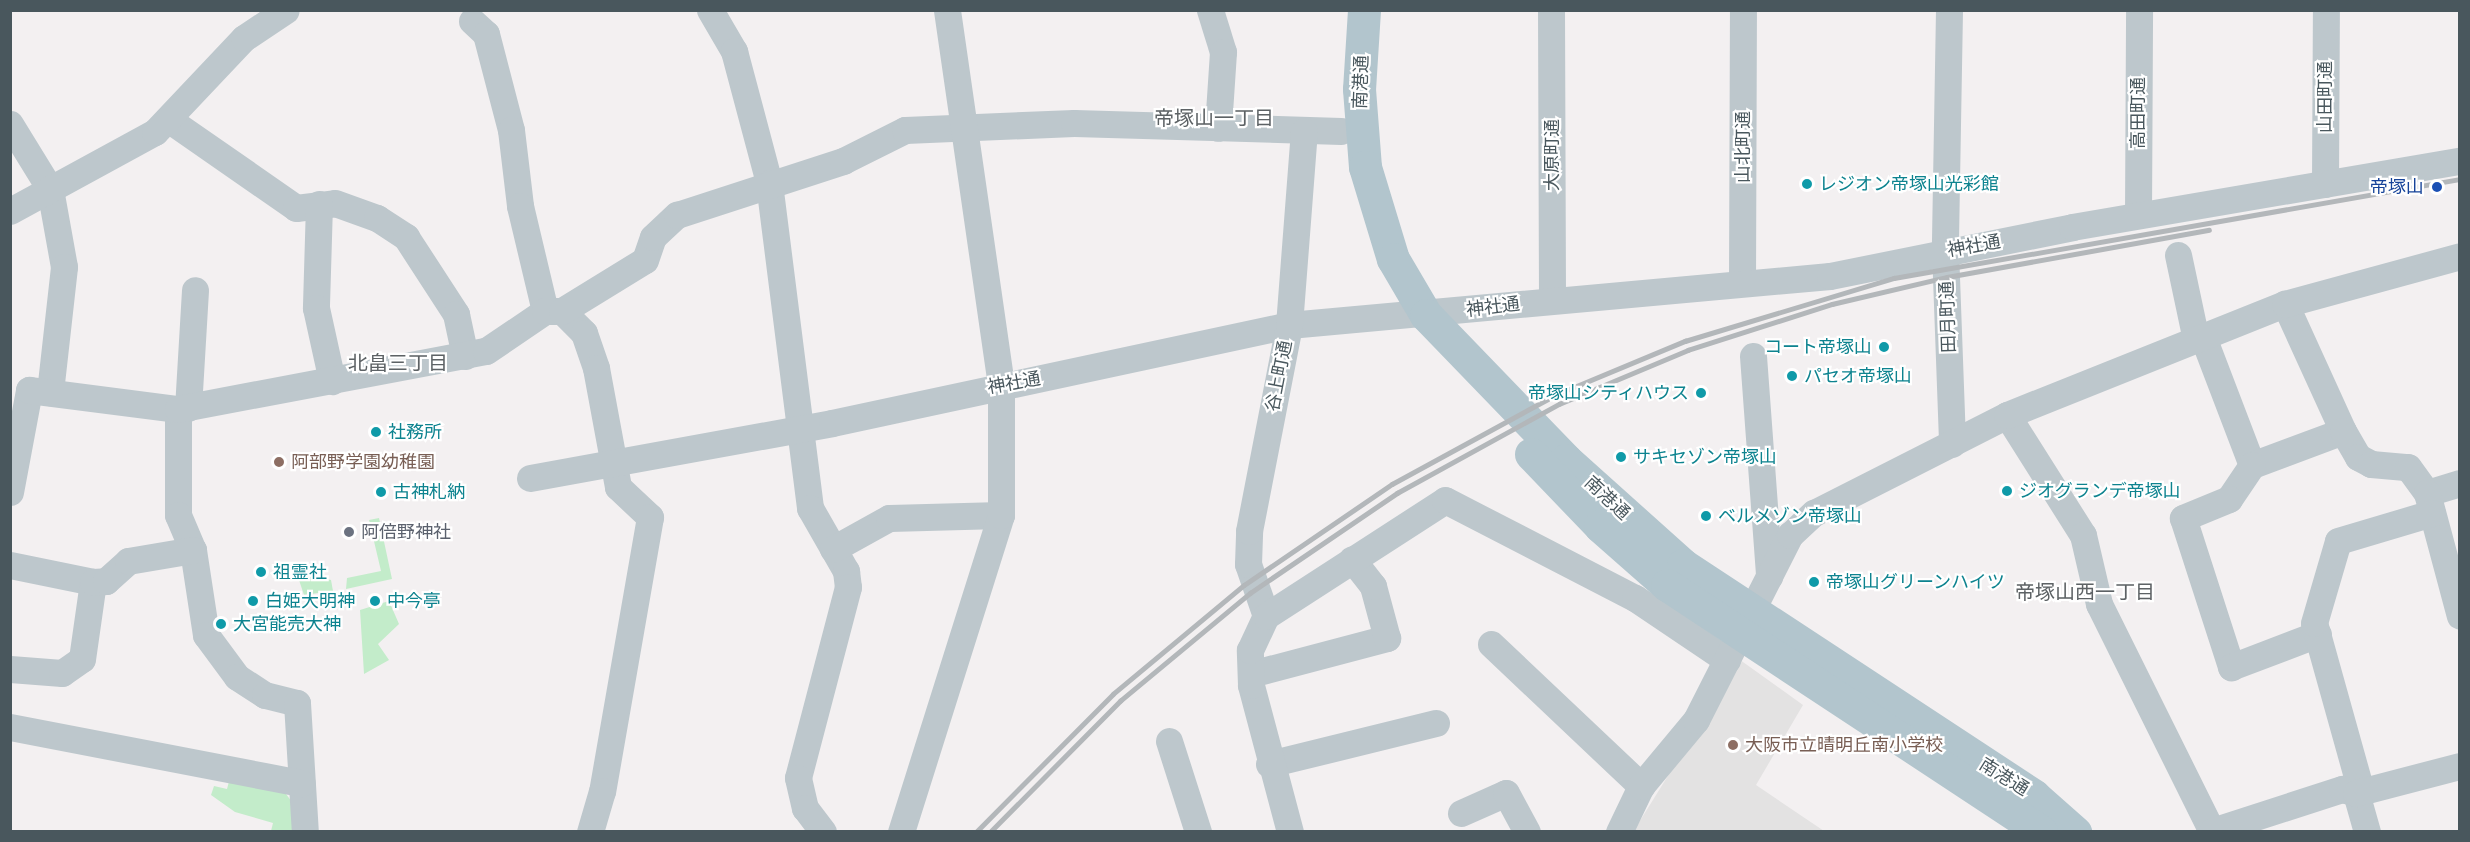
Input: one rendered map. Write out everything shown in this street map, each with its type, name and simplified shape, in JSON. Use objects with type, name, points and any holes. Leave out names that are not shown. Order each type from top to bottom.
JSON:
[{"type":"main road","name":"南港通","points":[[1343,10],[1341,131],[1355,212],[1380,276],[1531,439],[1645,534],[1740,635],[2041,831]]},
{"type":"main road","name":"南港通","points":[[1364,10],[1359,89],[1365,167],[1393,259],[1414,314]]},
{"type":"main road","name":"南港通","points":[[1740,635],[2034,796],[2075,831]]},
{"type":"street","points":[[10,211],[155,132],[244,38],[286,10]]},
{"type":"street","points":[[710,10],[734,51],[769,183],[798,429],[810,508],[833,549],[848,587],[798,778],[806,808],[823,831]]},
{"type":"street","points":[[901,831],[1001,515],[1001,385],[967,129],[947,10]]},
{"type":"street","points":[[1210,10],[1223,52],[1218,128]]},
{"type":"street","name":"大原町通","points":[[1551,10],[1552,300]]},
{"type":"street","name":"山北町通","points":[[1742,284],[1743,10]]},
{"type":"street","name":"田月町通","points":[[1949,10],[1945,250],[1952,444]]},
{"type":"street","name":"高田町通","points":[[2138,215],[2139,10]]},
{"type":"street","name":"山田町通","points":[[2325,184],[2326,10]]},
{"type":"street","points":[[472,21],[486,34],[511,130],[520,206],[554,311],[584,333],[596,368],[618,487],[650,517],[603,791],[590,831]]},
{"type":"street","points":[[168,119],[296,208],[334,203],[377,218],[406,237],[456,314],[465,356]]},
{"type":"street","points":[[10,492],[29,390],[183,408],[486,351],[645,260],[653,237],[677,215],[769,183],[843,161],[905,130],[1074,123],[1304,132],[1341,131]]},
{"type":"street","points":[[10,124],[50,189],[64,267],[50,393]]},
{"type":"street","name":"谷上町通","points":[[1264,610],[1248,564],[1249,531],[1289,325],[1304,132]]},
{"type":"street","name":"神社通","points":[[530,478],[798,429],[1289,325],[1830,276],[1945,250],[2460,161]]},
{"type":"street","points":[[319,204],[316,308],[332,381]]},
{"type":"street","points":[[2178,255],[2199,338],[2252,465]]},
{"type":"street","points":[[1619,831],[1641,786],[1696,720],[1790,535],[1814,513],[2007,415],[2199,338],[2285,304],[2460,256]]},
{"type":"street","points":[[195,290],[183,408],[178,514],[193,550],[200,613],[215,651],[237,677],[265,695],[297,703],[305,831]]},
{"type":"street","points":[[2285,304],[2343,431],[2358,458],[2371,464],[2408,467],[2429,503],[2460,616]]},
{"type":"street","points":[[1753,356],[1769,577]]},
{"type":"street","points":[[2007,415],[2083,535],[2099,604],[2212,831],[2342,789],[2358,792],[2460,766]]},
{"type":"street","points":[[2318,634],[2231,667],[2182,518],[2229,500],[2252,465],[2343,431]]},
{"type":"street","points":[[2367,831],[2314,623],[2338,541],[2429,503],[2460,483]]},
{"type":"street","points":[[1290,831],[1269,764],[1251,674],[1250,650],[1264,610],[1352,559],[1445,500],[1635,598],[1740,635]]},
{"type":"street","points":[[833,549],[889,518],[1001,515]]},
{"type":"street","points":[[10,564],[93,582],[106,581],[128,561],[193,550]]},
{"type":"street","points":[[1251,674],[1387,638],[1373,586],[1352,559]]},
{"type":"street","points":[[10,669],[62,673],[82,659],[93,582]]},
{"type":"street","points":[[1491,644],[1641,786]]},
{"type":"street","points":[[1269,764],[1436,723]]},
{"type":"street","points":[[10,727],[302,783]]},
{"type":"street","points":[[1169,741],[1198,831]]},
{"type":"street","points":[[1461,813],[1506,793],[1527,831]]},
{"type":"shaded area","name":"大阪市立晴明丘南小学校","points":[[1736,657],[1803,705],[1756,785],[1824,831],[1633,832],[1722,689]]},
{"type":"green space","points":[[379,518],[392,579],[346,589],[347,578],[381,571],[369,520]]},
{"type":"green space","points":[[296,571],[331,580],[333,591],[304,595]]},
{"type":"green space","points":[[389,601],[399,624],[378,644],[389,660],[364,674],[360,610]]},
{"type":"green space","points":[[231,774],[280,786],[292,802],[294,831],[271,831],[273,823],[235,812],[211,795],[214,786],[227,789]]},
{"type":"railway","points":[[976,832],[1113,694],[1244,585],[1392,484],[1555,395],[1685,341],[1894,278],[2460,179]]},
{"type":"railway","points":[[990,832],[1120,701],[1250,593],[1397,493],[1559,404],[1688,350],[1832,304],[1947,277],[2209,230]]},
{"type":"place","name":"レジオン帝塚山光彩館","points":[[1807,184]]},
{"type":"place","name":"帝塚山","points":[[2437,187]]},
{"type":"place","name":"コート帝塚山","points":[[1884,347]]},
{"type":"place","name":"パセオ帝塚山","points":[[1792,376]]},
{"type":"place","name":"帝塚山シティハウス","points":[[1701,393]]},
{"type":"place","name":"社務所","points":[[376,432]]},
{"type":"place","name":"サキセゾン帝塚山","points":[[1621,457]]},
{"type":"place","name":"阿部野学園幼稚園","points":[[279,462]]},
{"type":"place","name":"ジオグランデ帝塚山","points":[[2007,491]]},
{"type":"place","name":"古神札納","points":[[381,492]]},
{"type":"place","name":"ベルメゾン帝塚山","points":[[1706,516]]},
{"type":"place","name":"阿倍野神社","points":[[349,532]]},
{"type":"place","name":"祖霊社","points":[[261,572]]},
{"type":"place","name":"帝塚山グリーンハイツ","points":[[1814,582]]},
{"type":"place","name":"白姫大明神","points":[[253,601]]},
{"type":"place","name":"中今亭","points":[[375,601]]},
{"type":"place","name":"大宮能売大神","points":[[221,624]]},
{"type":"place","name":"大阪市立晴明丘南小学校","points":[[1733,745]]},
{"type":"district","name":"帝塚山一丁目","points":[[1214,118]]},
{"type":"district","name":"北畠三丁目","points":[[398,363]]},
{"type":"district","name":"帝塚山西一丁目","points":[[2085,592]]}]
